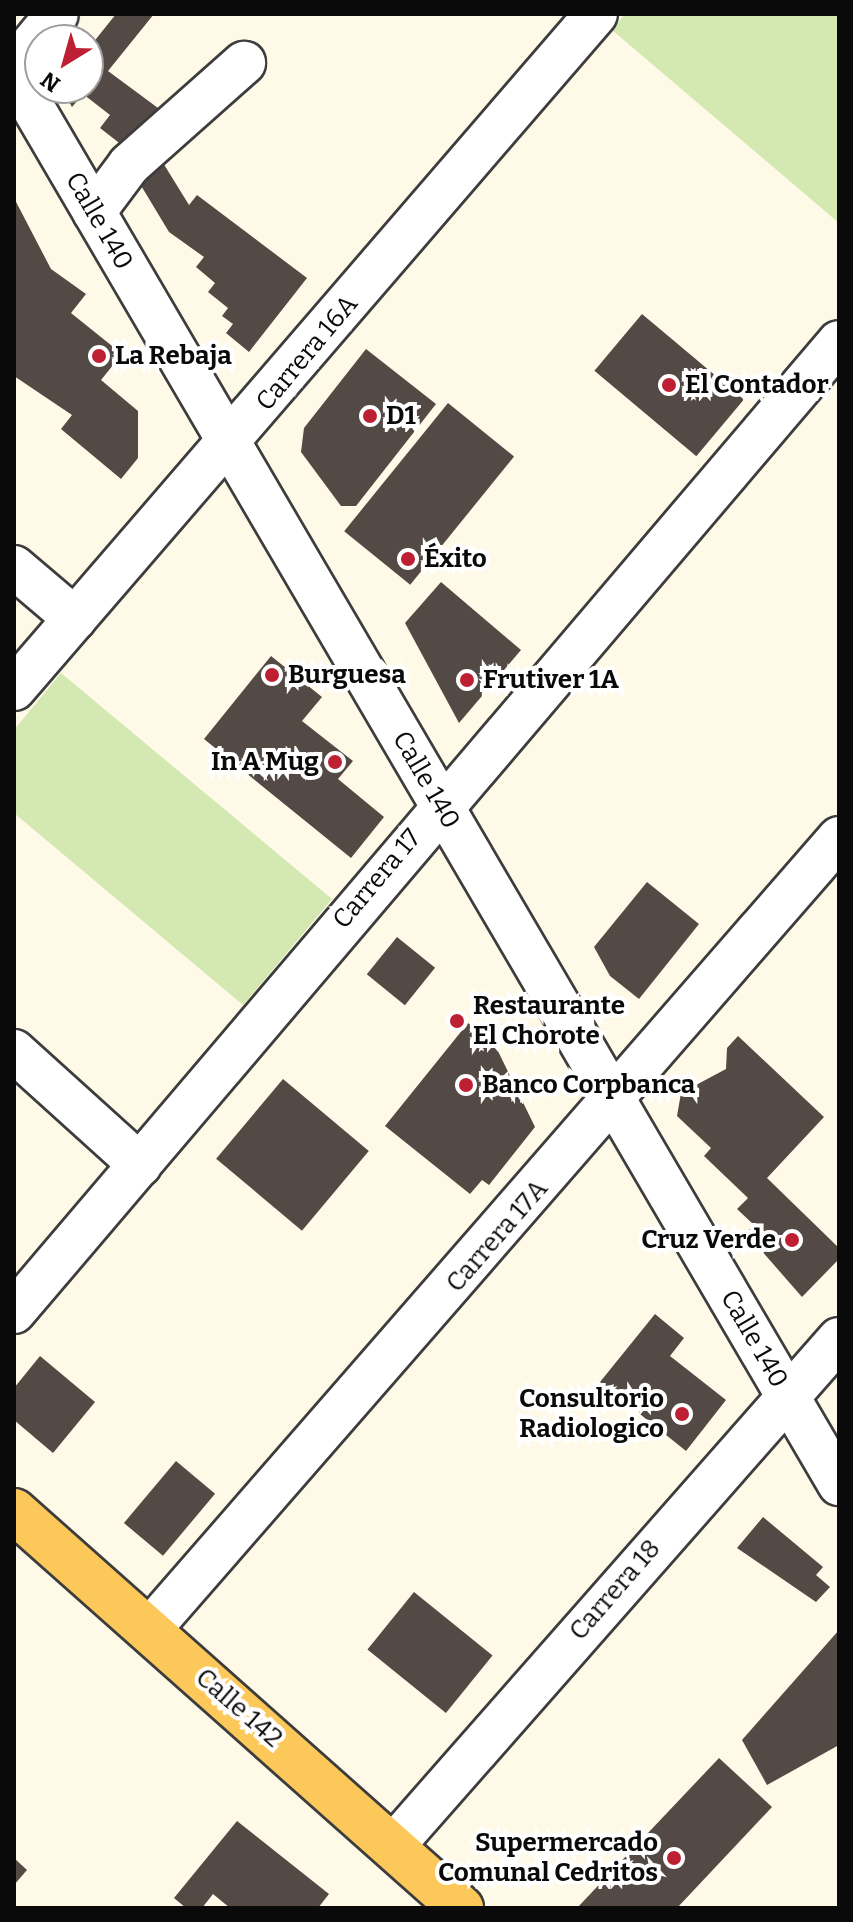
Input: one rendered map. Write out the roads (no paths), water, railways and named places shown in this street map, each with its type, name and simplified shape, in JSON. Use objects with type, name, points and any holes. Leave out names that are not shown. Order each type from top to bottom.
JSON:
[{"type":"main road","name":"Calle 142","points":[[14,1511],[394,1845],[461,1908]]},
{"type":"street","points":[[14,66],[57,14]]},
{"type":"street","name":"Carrera 16A","points":[[14,689],[230,444],[596,14]]},
{"type":"street","points":[[94,212],[129,165],[244,63]]},
{"type":"street","name":"Calle 140","points":[[14,75],[839,1484]]},
{"type":"street","name":"Carrera 17","points":[[14,1312],[440,803],[839,342]]},
{"type":"street","points":[[14,567],[75,619]]},
{"type":"street","name":"Carrera 17A","points":[[150,1629],[615,1102],[839,838]]},
{"type":"street","points":[[14,1051],[140,1165]]},
{"type":"street","name":"Carrera 18","points":[[394,1845],[786,1393],[839,1339]]},
{"type":"place","name":"La Rebaja","points":[[99,356]]},
{"type":"place","name":"El Contador","points":[[669,385]]},
{"type":"place","name":"D1","points":[[370,416]]},
{"type":"place","name":"Éxito","points":[[408,559]]},
{"type":"place","name":"Burguesa","points":[[272,675]]},
{"type":"place","name":"Frutiver 1A","points":[[467,680]]},
{"type":"place","name":"In A Mug","points":[[335,762]]},
{"type":"place","name":"Restaurante El Chorote","points":[[457,1021]]},
{"type":"place","name":"Banco Corpbanca","points":[[466,1085]]},
{"type":"place","name":"Cruz Verde","points":[[792,1240]]},
{"type":"place","name":"Consultorio Radiologico","points":[[682,1414]]},
{"type":"place","name":"Supermercado Comunal Cedritos","points":[[674,1858]]}]
